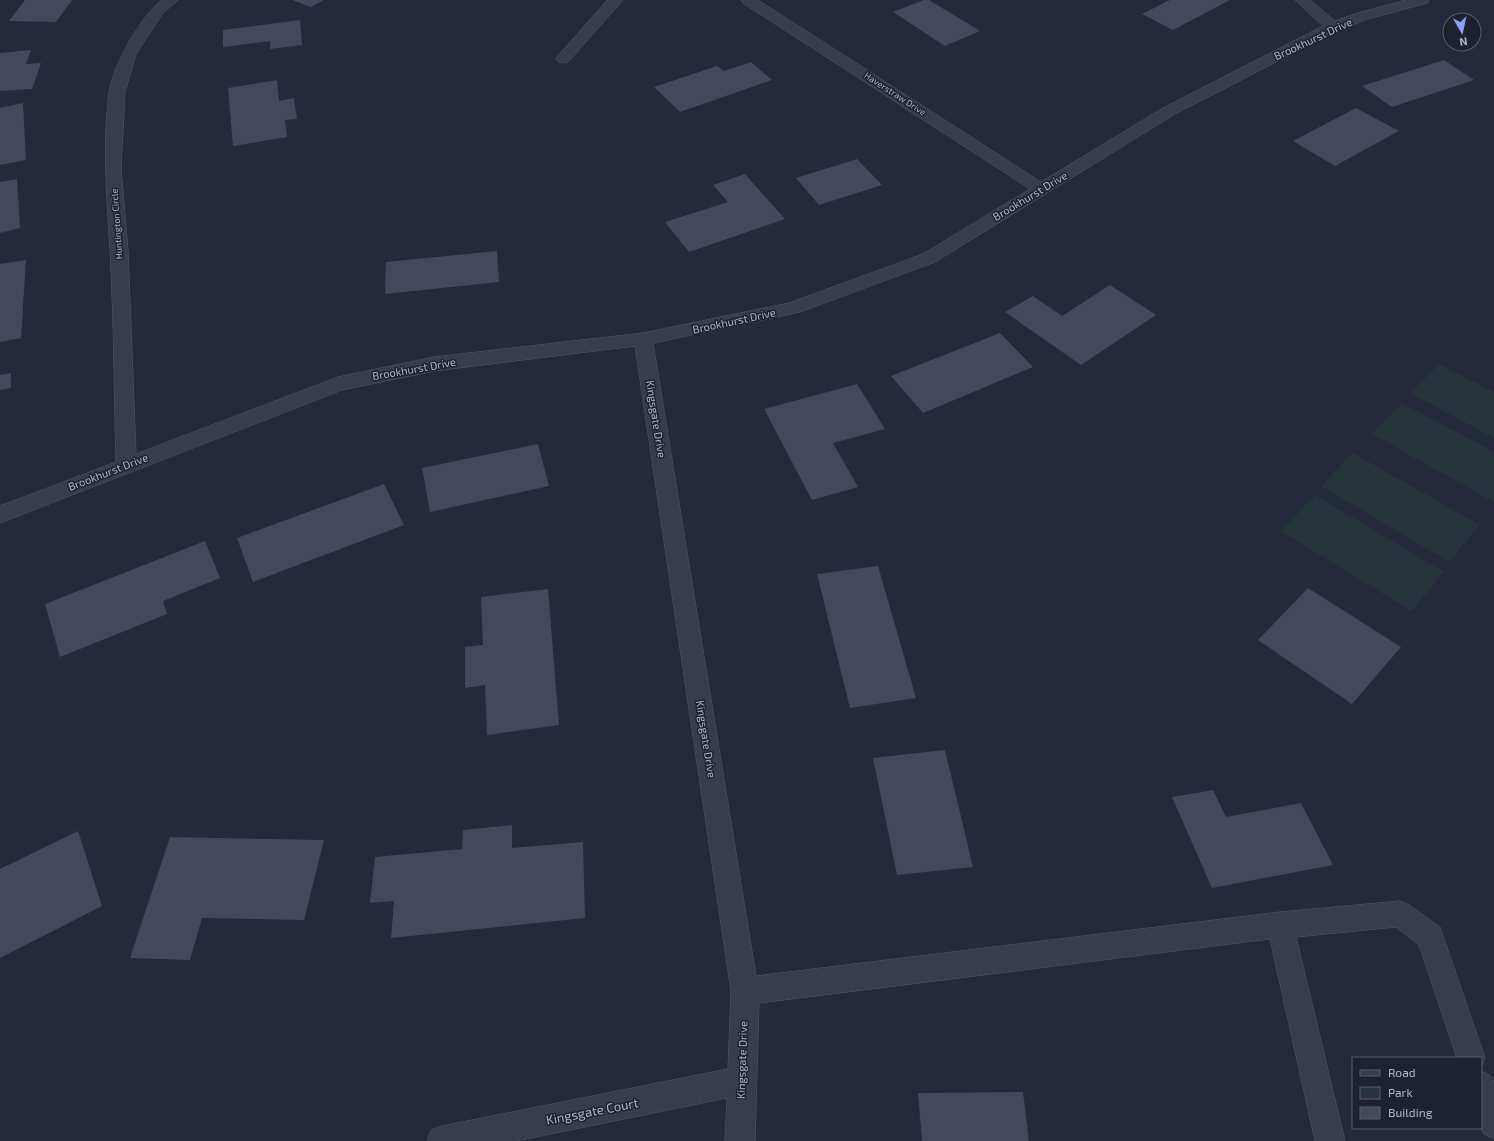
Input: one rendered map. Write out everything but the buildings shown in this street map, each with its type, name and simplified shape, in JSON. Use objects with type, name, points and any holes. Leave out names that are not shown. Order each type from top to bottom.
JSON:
[{"type":"street","name":"Huntington Circle","points":[[126,464],[119,251],[113,168],[117,92],[129,54],[158,10],[171,0]]},
{"type":"street","points":[[563,59],[616,0]]},
{"type":"street","name":"Haverstraw Drive","points":[[748,0],[1041,189]]},
{"type":"street","points":[[1302,0],[1333,27]]},
{"type":"street","name":"Brookhurst Drive","points":[[0,514],[126,464],[338,384],[434,364],[643,340],[793,308],[929,258],[1170,111],[1333,27],[1363,16],[1422,0]]},
{"type":"street","name":"Kingsgate Drive","points":[[643,340],[745,991],[740,1141]]},
{"type":"street","points":[[745,991],[1280,926],[1400,914],[1430,936],[1471,1057]]},
{"type":"street","points":[[1280,926],[1330,1141]]},
{"type":"street","name":"Kingsgate Court","points":[[442,1141],[741,1081]]},
{"type":"street","points":[[1482,1089],[1494,1124]]},
{"type":"green space","points":[[1439,364],[1494,392],[1494,438],[1410,393]]},
{"type":"green space","points":[[1402,403],[1494,452],[1494,502],[1372,434]]},
{"type":"green space","points":[[1353,453],[1480,525],[1449,562],[1321,486]]},
{"type":"green space","points":[[1315,495],[1444,572],[1411,611],[1281,531]]}]
